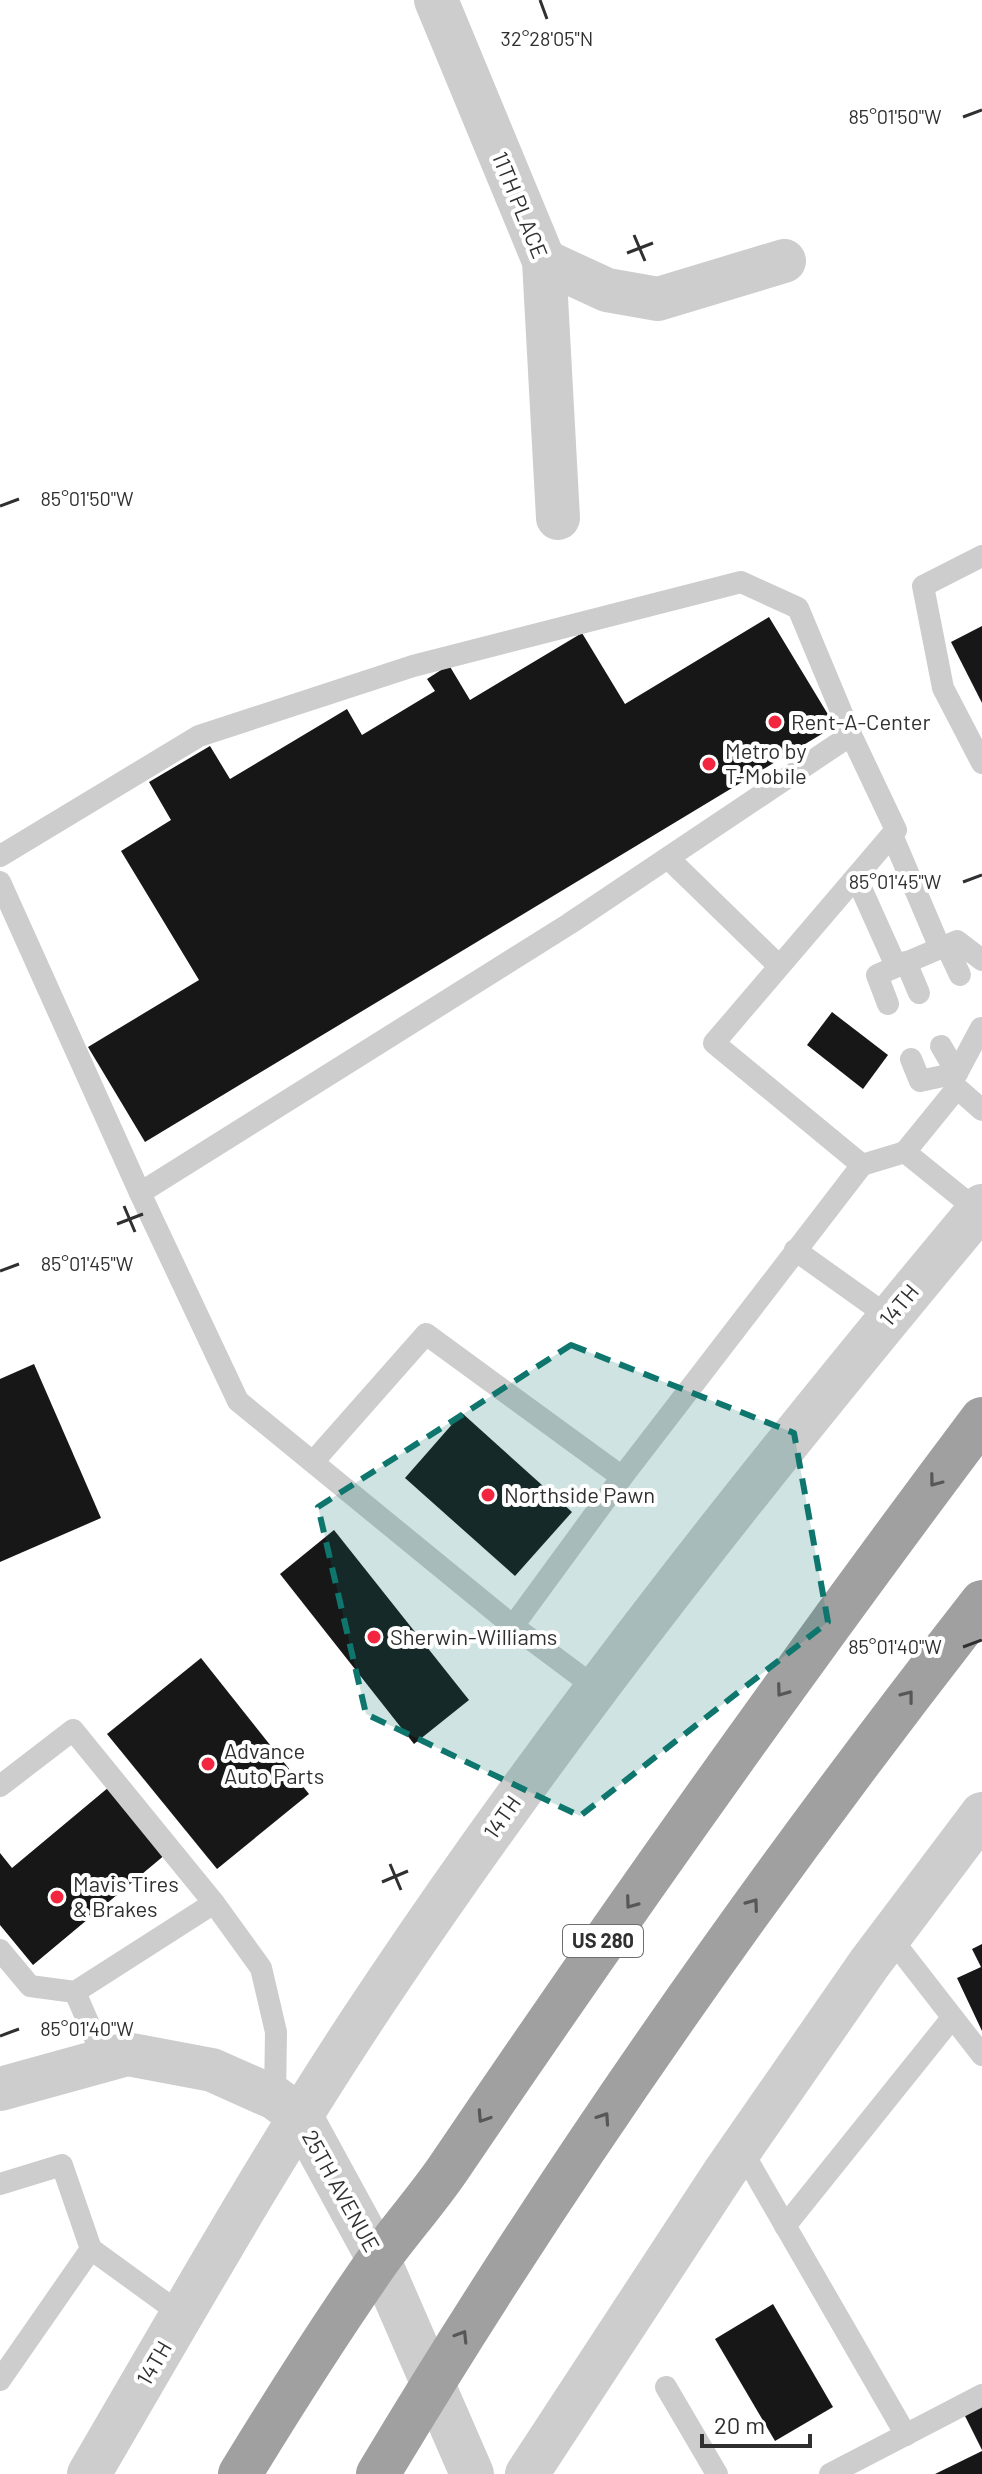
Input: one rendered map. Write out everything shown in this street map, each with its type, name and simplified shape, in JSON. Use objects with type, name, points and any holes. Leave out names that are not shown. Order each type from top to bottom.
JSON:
[{"type":"highway","name":"US 280","points":[[240,2474],[296,2381],[379,2260],[446,2173],[542,2026],[868,1570],[982,1419]]},
{"type":"highway","points":[[378,2474],[547,2203],[690,1992],[839,1785],[982,1602]]},
{"type":"street","name":"11TH PLACE","points":[[436,0],[544,261],[558,518]]},
{"type":"street","points":[[544,261],[607,290],[658,299],[784,261]]},
{"type":"street","name":"14TH","points":[[89,2474],[182,2315],[288,2108],[383,1988],[529,1777],[702,1549],[980,1208]]},
{"type":"street","points":[[527,2474],[741,2149],[890,1937],[982,1814]]},
{"type":"street","points":[[0,2089],[127,2054],[212,2070],[288,2108]]},
{"type":"street","name":"25TH AVENUE","points":[[288,2108],[379,2260],[472,2474]]},
{"type":"lane","points":[[982,556],[923,586],[943,688],[982,763]]},
{"type":"lane","points":[[0,856],[199,736],[413,666],[741,582],[798,608],[851,735],[896,830],[714,1043],[862,1165]]},
{"type":"lane","points":[[140,1193],[668,858],[851,735]]},
{"type":"lane","points":[[892,835],[943,947],[960,975]]},
{"type":"lane","points":[[668,858],[779,966]]},
{"type":"lane","points":[[856,877],[919,993]]},
{"type":"lane","points":[[0,882],[238,1401],[513,1626],[596,1688]]},
{"type":"lane","points":[[888,1004],[877,975],[957,941],[982,960]]},
{"type":"lane","points":[[957,1080],[981,1028]]},
{"type":"lane","points":[[941,1046],[957,1080],[982,1110]]},
{"type":"lane","points":[[513,1626],[622,1477],[862,1165],[905,1152],[982,1046]]},
{"type":"lane","points":[[911,1059],[920,1081],[957,1080]]},
{"type":"lane","points":[[905,1152],[980,1208]]},
{"type":"lane","points":[[795,1250],[889,1317]]},
{"type":"lane","points":[[313,1462],[426,1334],[622,1477]]},
{"type":"lane","points":[[0,1786],[73,1730],[214,1903],[261,1968],[276,2032],[288,2108]]},
{"type":"lane","points":[[0,1950],[30,1986],[75,1992],[214,1903]]},
{"type":"lane","points":[[890,1937],[982,2055]]},
{"type":"lane","points":[[75,1992],[104,2059]]},
{"type":"lane","points":[[785,2226],[952,2018]]},
{"type":"lane","points":[[741,2149],[906,2435]]},
{"type":"lane","points":[[0,2184],[62,2165],[91,2249],[182,2315]]},
{"type":"lane","points":[[0,2380],[91,2249]]},
{"type":"lane","points":[[666,2387],[717,2474]]},
{"type":"lane","points":[[830,2474],[982,2395]]},
{"type":"highlighted area","points":[[571,1345],[794,1433],[828,1622],[580,1816],[366,1714],[318,1507]]},
{"type":"building","points":[[769,617],[835,726],[145,1142],[88,1047],[199,980],[121,851],[171,820],[149,782],[210,746],[230,779],[347,709],[362,735],[435,691],[427,679],[449,665],[470,700],[582,633],[625,704]]},
{"type":"building","points":[[982,626],[982,703],[951,642]]},
{"type":"building","points":[[832,1012],[888,1055],[863,1089],[807,1045]]},
{"type":"building","points":[[34,1364],[101,1518],[0,1562],[0,1379]]},
{"type":"building","name":"Northside Pawn","points":[[462,1413],[572,1512],[515,1576],[405,1478]]},
{"type":"building","name":"Sherwin-Williams","points":[[334,1530],[469,1700],[414,1744],[280,1574]]},
{"type":"building","name":"Advance Auto Parts","points":[[201,1658],[309,1794],[217,1869],[107,1734]]},
{"type":"building","name":"Mavis Tires & Brakes","points":[[109,1787],[166,1854],[33,1965],[0,1925],[0,1853],[12,1868]]},
{"type":"building","points":[[982,1944],[982,2031],[957,1978],[981,1967],[972,1949]]},
{"type":"building","points":[[773,2304],[833,2407],[775,2441],[715,2339]]},
{"type":"building","points":[[982,2406],[982,2450],[964,2414]]},
{"type":"building","points":[[982,2451],[982,2474],[935,2474]]},
{"type":"place","name":"Rent-A-Center","points":[[775,722]]},
{"type":"place","name":"Metro by T-Mobile","points":[[709,764]]},
{"type":"place","name":"Northside Pawn","points":[[488,1495]]},
{"type":"place","name":"Sherwin-Williams","points":[[374,1637]]},
{"type":"place","name":"Advance Auto Parts","points":[[208,1764]]},
{"type":"place","name":"Mavis Tires & Brakes","points":[[57,1897]]}]
